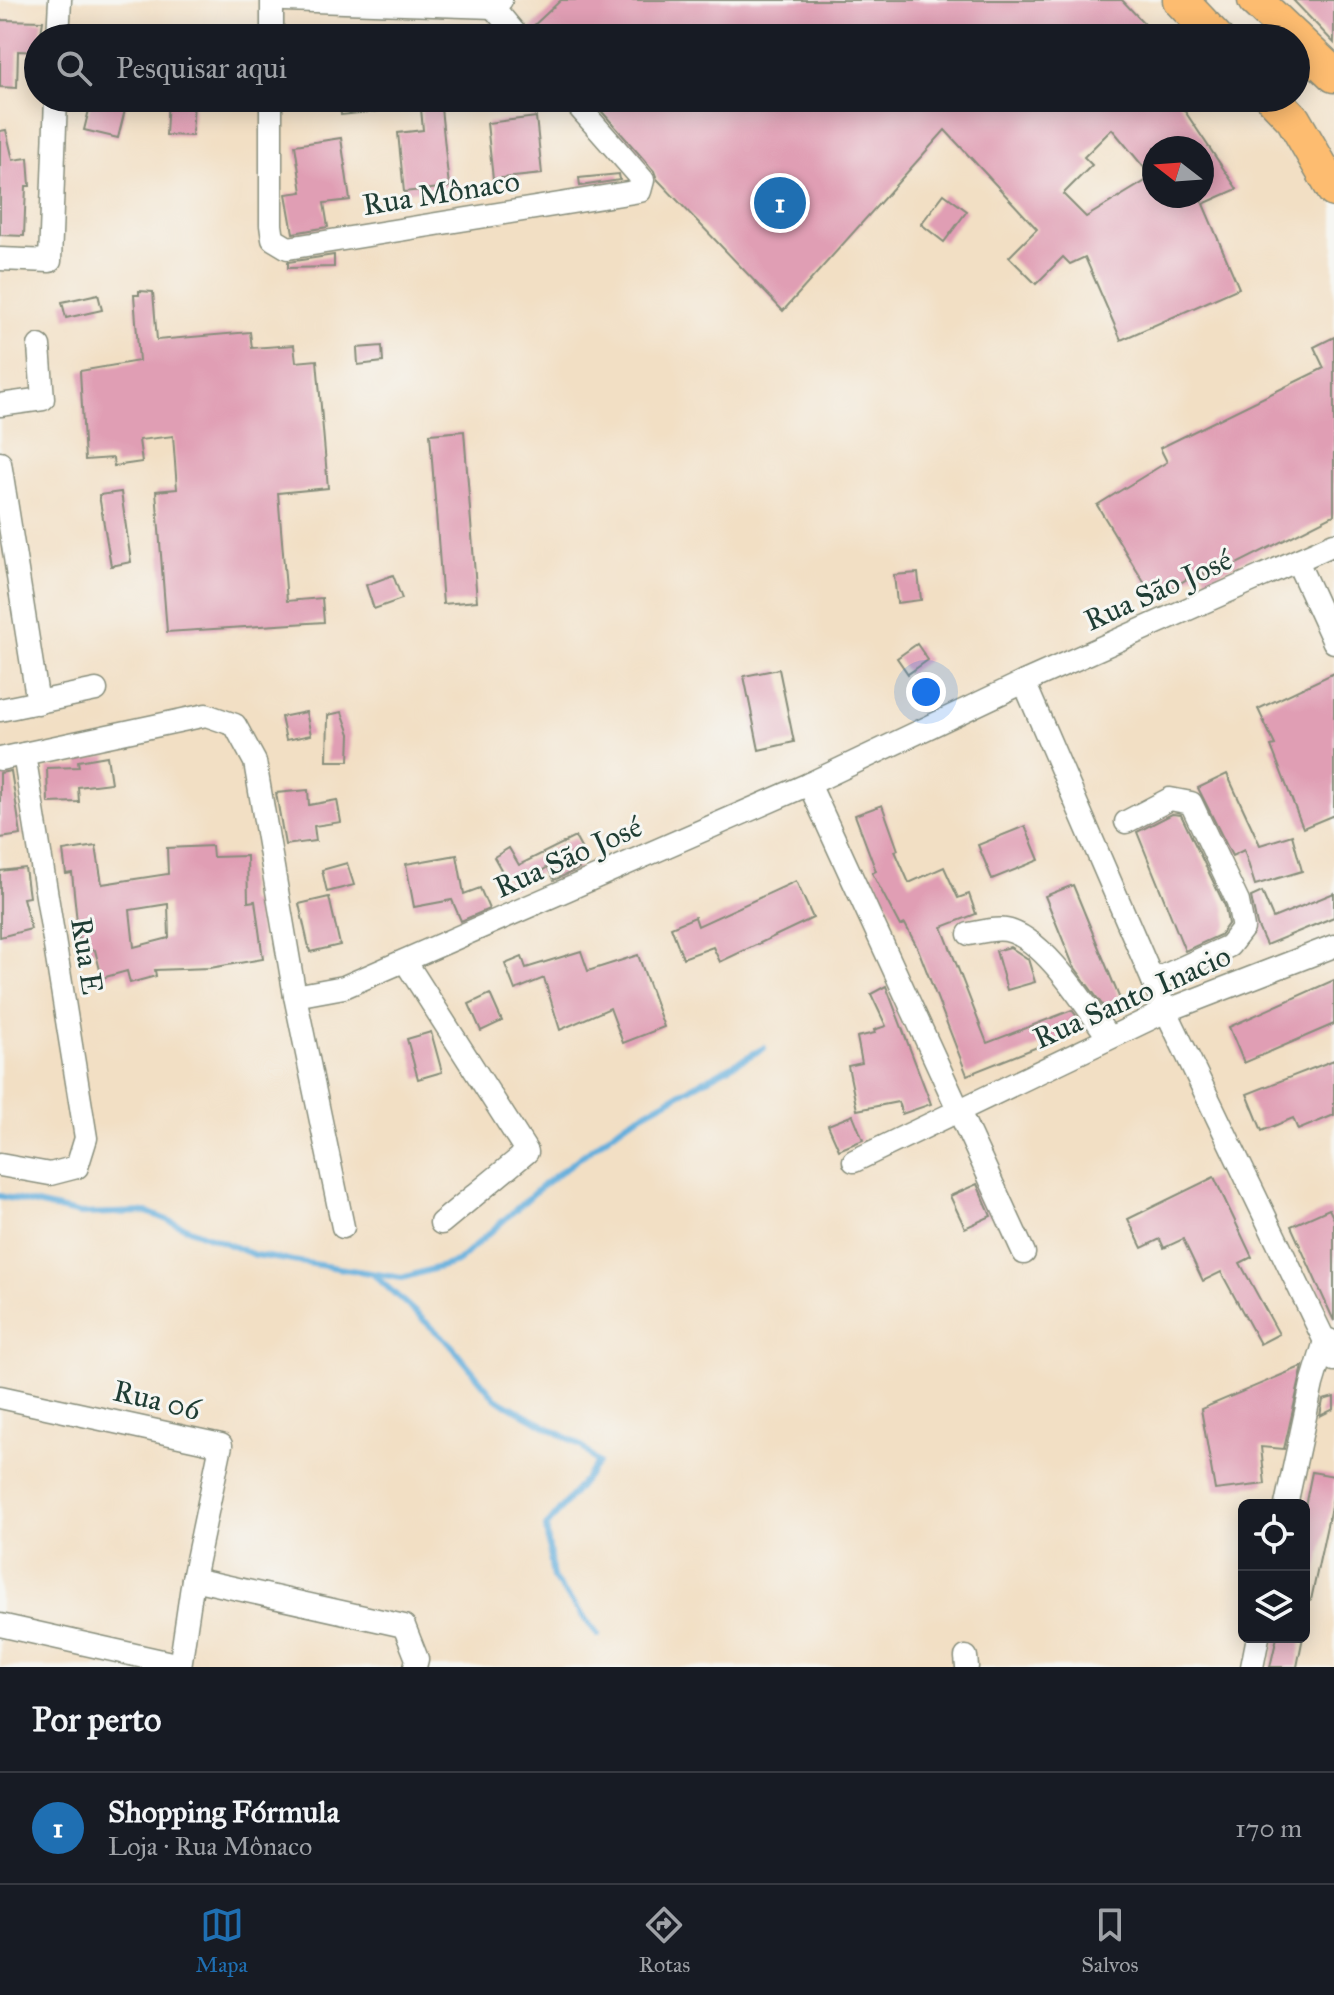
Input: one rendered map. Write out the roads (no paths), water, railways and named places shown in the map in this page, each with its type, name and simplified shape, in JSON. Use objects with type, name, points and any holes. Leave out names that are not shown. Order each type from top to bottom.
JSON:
[{"type":"main road","points":[[1180,0],[1203,24]]},
{"type":"main road","points":[[1255,0],[1281,24]]},
{"type":"main road","points":[[1310,52],[1334,75]]},
{"type":"main road","points":[[1286,112],[1334,190]]},
{"type":"street","points":[[59,24],[60,0]]},
{"type":"street","points":[[272,0],[272,24]]},
{"type":"street","points":[[285,0],[496,2],[510,24]]},
{"type":"street","points":[[0,259],[50,261],[55,112]]},
{"type":"street","name":"Rua Mônaco","points":[[271,112],[271,225],[273,239],[288,248],[640,191],[643,180],[583,112]]},
{"type":"street","points":[[0,405],[43,399],[39,346]]},
{"type":"street","points":[[0,463],[38,703]]},
{"type":"street","name":"Rua São José","points":[[295,996],[344,987],[405,961],[809,784],[1024,682],[1334,544]]},
{"type":"street","points":[[1297,561],[1334,642]]},
{"type":"street","points":[[1024,682],[1166,1011],[1331,1346],[1312,1384],[1287,1499]]},
{"type":"street","points":[[0,710],[96,690]]},
{"type":"street","points":[[0,759],[206,715],[235,725],[255,762],[295,996],[343,1227]]},
{"type":"street","name":"Rua E","points":[[0,1165],[50,1174],[77,1167],[86,1138],[24,754]]},
{"type":"street","points":[[809,784],[1024,1253]]},
{"type":"street","points":[[1126,822],[1170,799],[1191,803],[1238,902],[1243,928],[1229,946],[1153,981]]},
{"type":"street","points":[[969,934],[1003,929],[1031,941],[1074,989],[1109,1038]]},
{"type":"street","name":"Rua Santo Inacio","points":[[854,1161],[956,1109],[1166,1011],[1334,946]]},
{"type":"street","points":[[405,961],[527,1152],[441,1223]]},
{"type":"street","name":"Rua 06","points":[[0,1397],[221,1445],[193,1579],[180,1666]]},
{"type":"street","points":[[193,1579],[404,1626],[417,1659],[415,1667]]},
{"type":"street","points":[[0,1625],[180,1666]]},
{"type":"street","points":[[1252,1667],[1257,1643]]},
{"type":"waterway","points":[[0,1196],[81,1214],[147,1212],[255,1255],[402,1278],[457,1262],[543,1185],[626,1123],[764,1048]]},
{"type":"waterway","points":[[373,1274],[451,1345],[495,1398],[580,1445],[598,1463],[546,1527],[553,1578],[598,1635]]},
{"type":"place","name":"Shopping Fórmula","points":[[780,203]]}]
